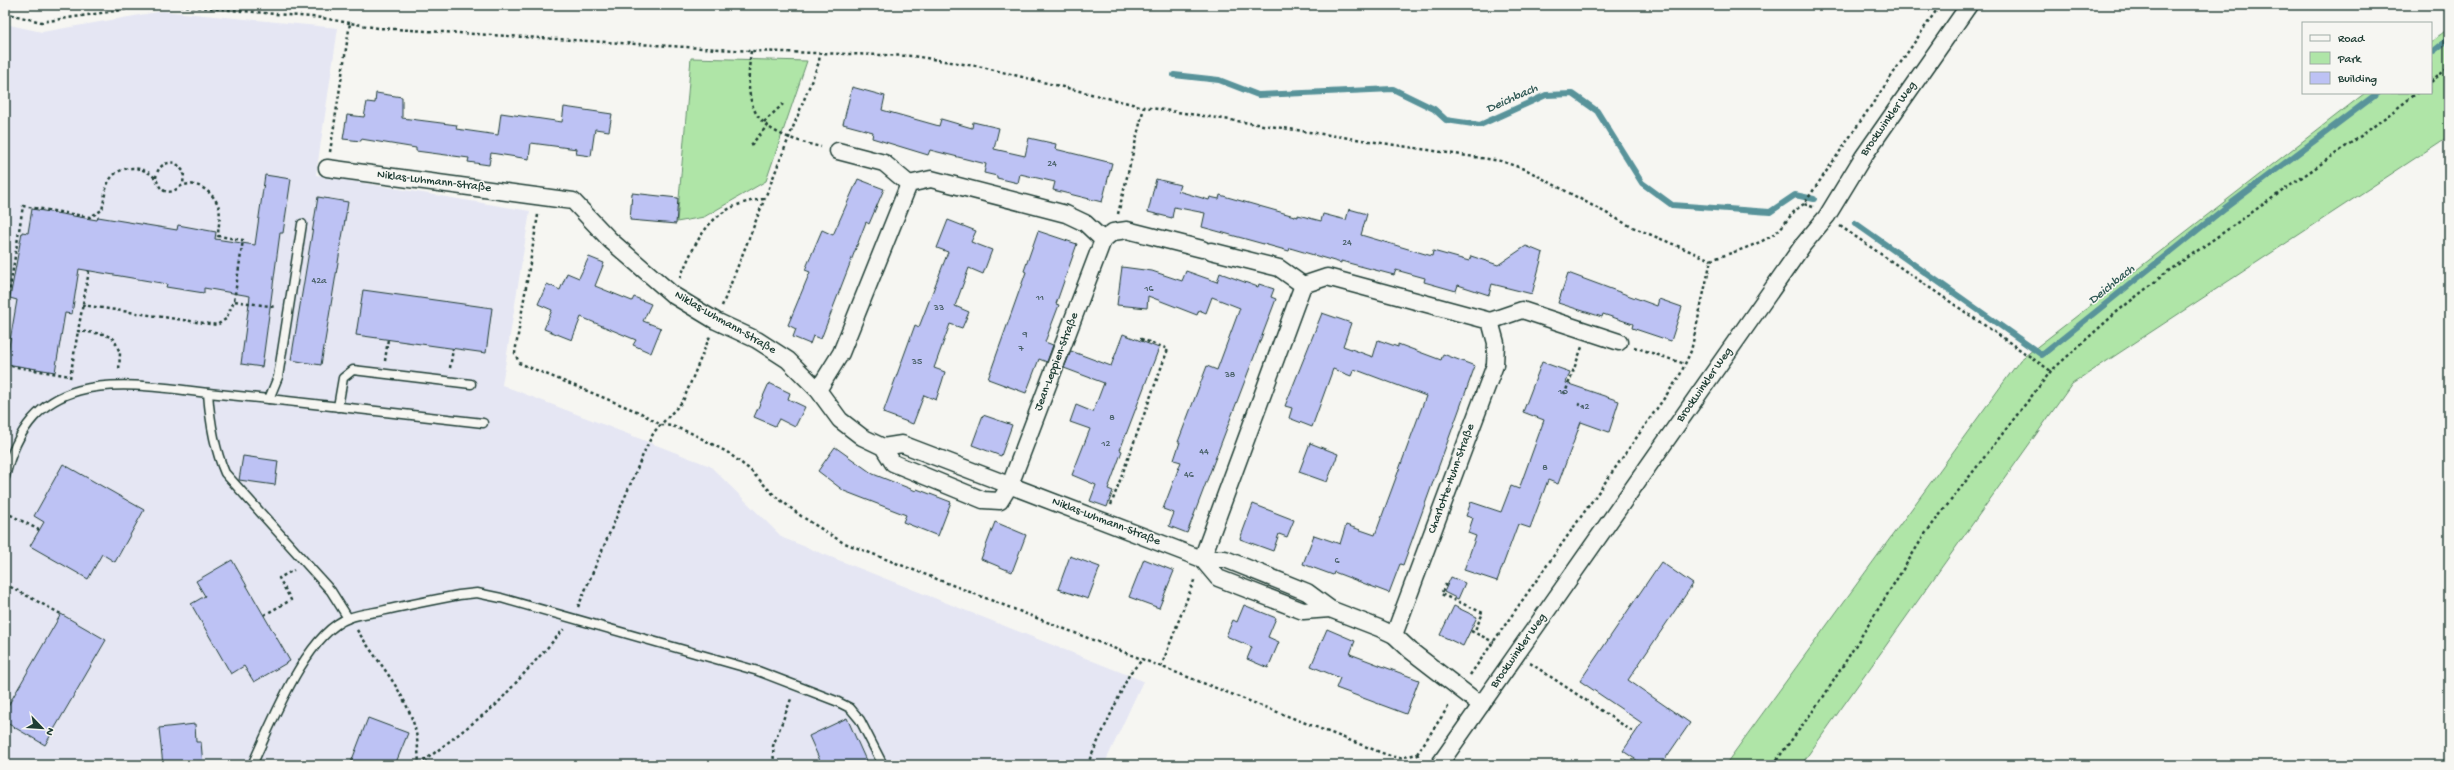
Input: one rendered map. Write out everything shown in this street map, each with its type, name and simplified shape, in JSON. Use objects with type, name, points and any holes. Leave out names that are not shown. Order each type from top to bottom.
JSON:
[{"type":"street","name":"Brockwinkler Weg","points":[[1439,765],[1803,245],[1827,216],[1863,157],[1969,5]]},
{"type":"street","points":[[838,151],[884,162],[909,184]]},
{"type":"street","name":"Niklas-Luhmann-Straße","points":[[327,168],[573,201],[610,240],[673,295],[716,321],[757,340],[788,360],[818,390],[840,420],[862,437],[883,447],[902,444],[1202,559],[1225,559],[1307,592],[1330,610],[1394,635],[1411,651],[1481,705]]},
{"type":"street","points":[[909,184],[931,179],[1066,214],[1108,236],[1127,230],[1279,268],[1303,285]]},
{"type":"street","points":[[818,390],[841,353],[909,184]]},
{"type":"street","name":"Jean-Leppien-Straße","points":[[1010,485],[1108,236]]},
{"type":"street","points":[[1303,285],[1328,277],[1490,321],[1522,310],[1619,342]]},
{"type":"street","points":[[1202,559],[1303,285]]},
{"type":"street","name":"Charlotte-Huhn-Straße","points":[[1394,635],[1495,364],[1496,343],[1490,321]]},
{"type":"street","points":[[883,447],[893,463],[983,500],[1000,501],[1010,485]]},
{"type":"lane","points":[[269,399],[278,377],[302,224]]},
{"type":"lane","points":[[338,407],[343,378],[353,370],[470,384]]},
{"type":"lane","points":[[5,477],[12,454],[28,424],[41,410],[71,393],[94,386],[118,384],[483,423]]},
{"type":"lane","points":[[208,393],[218,456],[225,473],[240,493],[331,591],[348,618]]},
{"type":"lane","points":[[252,765],[276,712],[310,652],[330,629],[348,618],[459,595],[477,593],[574,618],[758,671],[850,708],[860,720],[883,765]]},
{"type":"path","points":[[5,14],[41,22],[155,5]]},
{"type":"path","points":[[174,5],[322,18],[378,28],[751,51],[912,56],[982,67],[1144,107],[1502,161],[1527,170],[1630,226],[1711,260],[1773,235],[1783,226],[1796,208],[1804,204],[1940,5]]},
{"type":"path","points":[[327,168],[350,23]]},
{"type":"path","points":[[751,51],[748,92],[753,106],[767,126],[774,133],[789,139],[838,151]]},
{"type":"path","points":[[419,765],[496,705],[574,618],[645,450],[661,425],[682,401],[716,321],[789,139],[820,53]]},
{"type":"path","points":[[2432,81],[2449,67]]},
{"type":"path","points":[[1773,765],[1824,696],[1925,534],[2051,370],[2167,272],[2365,133],[2416,94]]},
{"type":"path","points":[[764,122],[783,104]]},
{"type":"path","points":[[1108,236],[1144,107]]},
{"type":"path","points":[[751,145],[767,126]]},
{"type":"path","points":[[156,178],[160,167],[166,163],[176,163],[184,172],[183,185]]},
{"type":"path","points":[[5,319],[23,206],[90,217],[102,210],[109,181],[116,174],[128,168],[137,167],[156,178],[160,187],[166,191],[175,191],[183,185],[202,187],[211,193],[218,207],[218,236],[242,240],[234,301],[226,319],[216,325],[82,305]]},
{"type":"path","points":[[541,196],[515,353],[519,363],[641,413],[661,425],[672,426],[691,433],[727,452],[749,469],[774,496],[801,516],[842,542],[1390,756],[1400,758],[1417,754],[1679,378],[1691,351],[1711,260]]},
{"type":"path","points":[[673,295],[696,242],[707,225],[721,214],[745,201],[764,199]]},
{"type":"path","points":[[1804,204],[1827,216],[2051,370]]},
{"type":"path","points":[[71,393],[70,376],[89,271]]},
{"type":"path","points":[[234,301],[289,310]]},
{"type":"path","points":[[78,331],[104,334],[114,339],[120,353],[118,384]]},
{"type":"path","points":[[1563,392],[1565,393],[1588,332]]},
{"type":"path","points":[[383,374],[388,339]]},
{"type":"path","points":[[1104,522],[1168,349],[1141,339],[1141,341]]},
{"type":"path","points":[[1619,342],[1685,364]]},
{"type":"path","points":[[448,381],[453,348]]},
{"type":"path","points":[[5,365],[70,376]]},
{"type":"path","points":[[1578,404],[1585,407]]},
{"type":"path","points":[[5,512],[39,530]]},
{"type":"path","points":[[1162,667],[1202,559]]},
{"type":"path","points":[[264,616],[291,600],[279,578],[306,563]]},
{"type":"path","points":[[5,584],[61,614]]},
{"type":"path","points":[[1446,584],[1441,594],[1483,613],[1472,631],[1494,642]]},
{"type":"path","points":[[348,618],[403,700],[412,719],[416,735],[419,765]]},
{"type":"path","points":[[1516,655],[1635,733]]},
{"type":"path","points":[[1087,765],[1130,673],[1142,660]]},
{"type":"path","points":[[774,765],[773,746],[796,686]]},
{"type":"path","points":[[1417,754],[1426,765]]},
{"type":"shaded area","points":[[163,11],[338,28],[316,175],[530,211],[502,385],[710,466],[783,538],[1143,681],[1104,765],[5,765],[5,24],[42,32]]},
{"type":"green space","points":[[2449,28],[2449,136],[2072,384],[1801,765],[1725,765],[2020,360],[2364,94],[2432,94],[2432,41]]},
{"type":"green space","points":[[691,58],[807,61],[766,181],[704,217],[677,222]]},
{"type":"building","points":[[852,87],[885,96],[882,110],[939,126],[941,119],[972,128],[973,122],[999,128],[994,149],[1025,156],[1029,138],[1056,144],[1055,149],[1112,163],[1102,202],[1053,190],[1055,182],[1020,174],[1018,183],[997,178],[997,176],[984,173],[986,164],[930,150],[928,155],[872,138],[873,132],[843,124]]},
{"type":"building","points":[[376,93],[402,97],[402,118],[457,125],[456,129],[498,135],[501,113],[562,122],[564,107],[612,114],[609,131],[595,129],[591,156],[576,154],[577,149],[531,143],[529,159],[491,153],[489,165],[468,162],[469,158],[416,151],[416,148],[361,139],[361,141],[343,139],[347,115],[364,117],[367,102],[375,103]]},
{"type":"building","points":[[265,175],[291,179],[283,233],[280,233],[262,367],[241,364],[250,296],[204,288],[204,293],[166,287],[167,284],[79,269],[72,314],[65,313],[55,372],[6,364],[17,300],[10,298],[22,232],[28,233],[32,209],[97,220],[98,217],[177,230],[178,225],[216,232],[215,239],[255,245]]},
{"type":"building","points":[[858,179],[884,189],[869,224],[866,222],[821,339],[813,336],[810,344],[793,337],[796,329],[788,325],[810,272],[805,270],[822,230],[833,235]]},
{"type":"building","points":[[1156,179],[1180,185],[1178,191],[1209,200],[1210,197],[1219,199],[1220,195],[1298,217],[1298,215],[1321,221],[1323,214],[1346,220],[1349,209],[1367,214],[1361,235],[1432,256],[1433,251],[1469,261],[1471,256],[1498,265],[1526,246],[1543,253],[1532,294],[1492,284],[1489,295],[1458,285],[1456,291],[1424,282],[1425,278],[1396,270],[1394,275],[1341,261],[1341,263],[1290,248],[1289,251],[1202,227],[1205,213],[1174,207],[1172,218],[1148,212]]},
{"type":"building","points":[[632,193],[678,198],[676,224],[630,220]]},
{"type":"building","points":[[318,197],[348,202],[321,365],[291,360]]},
{"type":"building","points":[[948,220],[976,231],[971,242],[992,250],[983,274],[969,268],[955,306],[969,312],[962,328],[950,324],[934,368],[945,372],[936,400],[924,395],[913,424],[883,413],[915,325],[919,327],[948,252],[937,248]]},
{"type":"building","points":[[1038,231],[1077,244],[1056,304],[1059,305],[1045,342],[1053,345],[1047,362],[1039,359],[1026,393],[988,379],[1026,272],[1024,271]]},
{"type":"building","points":[[589,257],[604,263],[595,286],[632,301],[634,297],[651,304],[643,321],[661,328],[651,353],[633,345],[636,340],[581,317],[572,340],[544,329],[552,310],[538,304],[547,284],[560,290],[567,273],[579,278]]},
{"type":"building","points":[[1122,267],[1152,271],[1182,281],[1186,271],[1217,282],[1220,273],[1258,287],[1259,284],[1274,289],[1271,297],[1276,299],[1187,533],[1169,526],[1174,513],[1163,509],[1181,462],[1174,460],[1180,442],[1178,442],[1207,366],[1217,370],[1240,308],[1212,297],[1206,313],[1199,310],[1197,315],[1148,296],[1147,308],[1117,305]]},
{"type":"building","points":[[1568,273],[1657,306],[1659,299],[1682,307],[1671,341],[1632,328],[1633,324],[1603,314],[1602,317],[1558,303]]},
{"type":"building","points":[[363,290],[492,308],[486,353],[356,335]]},
{"type":"building","points":[[1322,313],[1351,323],[1343,346],[1373,357],[1378,340],[1398,347],[1398,344],[1441,360],[1443,354],[1475,366],[1403,565],[1400,564],[1389,593],[1334,572],[1333,575],[1303,564],[1314,535],[1340,544],[1346,525],[1375,535],[1426,396],[1354,369],[1351,376],[1333,369],[1312,427],[1289,418],[1292,408],[1285,406]]},
{"type":"building","points":[[1123,334],[1159,348],[1120,450],[1122,451],[1108,489],[1113,491],[1107,507],[1090,501],[1096,485],[1072,475],[1090,429],[1070,422],[1076,405],[1093,412],[1104,383],[1064,368],[1071,351],[1111,366]]},
{"type":"building","points":[[1542,362],[1570,372],[1566,383],[1619,401],[1609,432],[1581,422],[1558,484],[1548,480],[1530,528],[1518,524],[1497,581],[1464,570],[1476,536],[1468,533],[1473,518],[1466,516],[1471,502],[1501,512],[1511,486],[1519,489],[1544,420],[1523,412]]},
{"type":"building","points":[[769,383],[790,393],[788,399],[805,407],[795,427],[779,419],[775,426],[754,417]]},
{"type":"building","points":[[983,415],[1012,425],[1001,456],[972,445]]},
{"type":"building","points":[[1310,443],[1338,454],[1327,482],[1299,472]]},
{"type":"building","points":[[835,447],[873,474],[916,491],[917,489],[951,502],[938,536],[903,522],[906,515],[844,491],[818,471]]},
{"type":"building","points":[[243,456],[278,461],[275,485],[239,480]]},
{"type":"building","points":[[63,464],[144,510],[115,562],[102,554],[88,579],[30,546],[44,522],[34,516]]},
{"type":"building","points":[[1253,504],[1294,520],[1287,537],[1279,534],[1273,551],[1240,539]]},
{"type":"building","points":[[995,522],[1026,535],[1012,572],[981,559]]},
{"type":"building","points":[[1070,556],[1100,567],[1088,599],[1058,589]]},
{"type":"building","points":[[1144,559],[1174,571],[1159,608],[1129,597]]},
{"type":"building","points":[[232,560],[290,661],[254,682],[244,666],[231,674],[191,604],[205,596],[196,581]]},
{"type":"building","points":[[1661,562],[1693,584],[1628,680],[1690,723],[1661,765],[1644,765],[1623,751],[1642,723],[1580,681]]},
{"type":"building","points":[[1451,577],[1465,583],[1458,599],[1444,592]]},
{"type":"building","points":[[1244,605],[1276,618],[1268,637],[1279,642],[1268,668],[1247,659],[1252,647],[1226,636],[1233,620],[1237,622]]},
{"type":"building","points":[[1454,606],[1477,617],[1463,646],[1440,635]]},
{"type":"building","points":[[61,614],[106,640],[45,745],[5,722],[5,711]]},
{"type":"building","points":[[1327,629],[1355,641],[1350,654],[1419,680],[1406,714],[1336,688],[1340,678],[1311,666]]},
{"type":"building","points":[[368,718],[408,733],[395,765],[350,765]]},
{"type":"building","points":[[847,718],[868,765],[822,765],[809,736]]},
{"type":"building","points":[[195,724],[196,742],[201,742],[203,765],[163,765],[159,728]]},
{"type":"waterway","name":"Deichbach","points":[[2432,52],[2449,39]]},
{"type":"waterway","name":"Deichbach","points":[[1174,75],[1219,80],[1258,95],[1393,89],[1434,109],[1446,120],[1480,125],[1546,95],[1573,94],[1597,111],[1642,183],[1672,205],[1770,212],[1795,195],[1814,199]]},
{"type":"waterway","name":"Deichbach","points":[[1855,223],[2042,355],[2225,208],[2377,94]]}]
